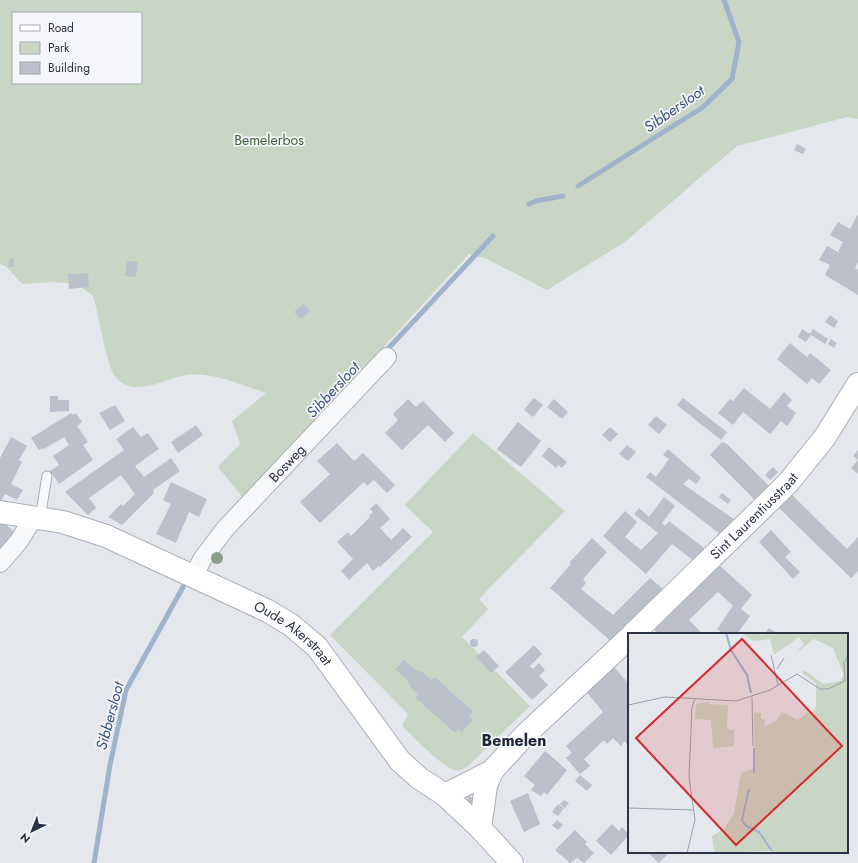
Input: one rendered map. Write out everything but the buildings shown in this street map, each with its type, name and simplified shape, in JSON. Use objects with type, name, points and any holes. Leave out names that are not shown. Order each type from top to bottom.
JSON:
[{"type":"street","name":"Bosweg","points":[[194,575],[203,558],[225,529],[387,357]]},
{"type":"street","name":"Sint Laurentiusstraat","points":[[634,633],[797,473],[826,437],[858,384]]},
{"type":"street","name":"Oude Akerstraat","points":[[0,512],[63,522],[106,536],[194,575],[268,611],[303,635],[317,647],[400,761],[419,778],[445,795],[480,828],[512,863]]},
{"type":"street","points":[[0,563],[37,518]]},
{"type":"street","points":[[445,795],[492,770],[525,735],[628,639]]},
{"type":"street","points":[[480,828],[486,786],[492,770]]},
{"type":"lane","points":[[37,518],[47,476]]},
{"type":"green space","name":"Bemelerbos","points":[[0,0],[858,0],[858,119],[847,117],[737,146],[625,242],[547,290],[487,259],[469,254],[244,499],[218,467],[240,444],[232,421],[266,393],[216,377],[196,374],[178,377],[150,386],[132,387],[123,384],[112,372],[93,296],[77,286],[60,282],[22,284],[7,267],[0,264]]},
{"type":"green space","points":[[473,433],[565,511],[479,599],[488,609],[462,637],[530,706],[467,767],[461,770],[456,770],[443,764],[402,726],[408,714],[330,635],[433,532],[405,505]]},
{"type":"waterway","name":"Sibbersloot","points":[[578,186],[703,107],[732,79],[739,42],[724,0]]},
{"type":"waterway","name":"Sibbersloot","points":[[529,204],[536,201],[563,196]]},
{"type":"waterway","name":"Sibbersloot","points":[[385,352],[493,236]]},
{"type":"waterway","name":"Sibbersloot","points":[[94,863],[110,765],[126,690],[183,587]]},
{"type":"district","name":"Bemelen","points":[[514,740]]}]
